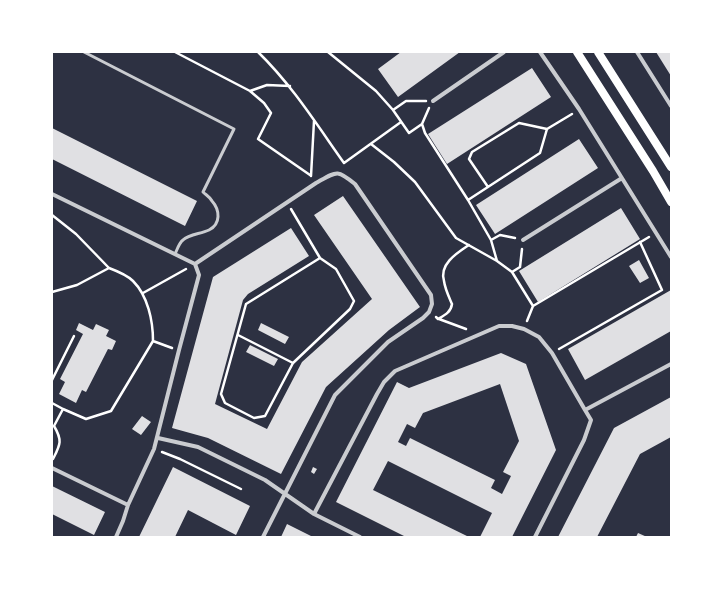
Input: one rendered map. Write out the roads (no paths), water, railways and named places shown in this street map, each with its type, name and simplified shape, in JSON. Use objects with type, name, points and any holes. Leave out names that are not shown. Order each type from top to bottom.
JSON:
[{"type":"main road","points":[[577,52],[653,171],[671,202]]},
{"type":"main road","points":[[598,52],[671,167]]},
{"type":"street","points":[[433,101],[504,52]]},
{"type":"street","points":[[540,52],[579,109],[671,258]]},
{"type":"street","points":[[637,52],[671,106]]},
{"type":"street","points":[[195,264],[316,183],[335,173],[342,174],[356,184],[431,295],[432,304],[429,312],[423,318],[388,342],[335,395],[263,537]]},
{"type":"street","points":[[523,240],[622,178]]},
{"type":"street","points":[[52,195],[195,264],[199,275],[158,438],[128,505],[116,537]]},
{"type":"street","points":[[314,514],[377,394],[384,382],[395,371],[499,326],[512,326],[524,329],[539,337],[552,353],[591,420],[584,440],[535,537]]},
{"type":"street","points":[[584,410],[671,364]]},
{"type":"street","points":[[158,438],[198,447],[265,480],[314,514],[360,537]]},
{"type":"street","points":[[52,468],[128,505]]},
{"type":"lane","points":[[84,52],[234,129],[203,192],[212,200],[216,207],[219,213],[218,221],[209,230],[182,241],[175,254]]}]
